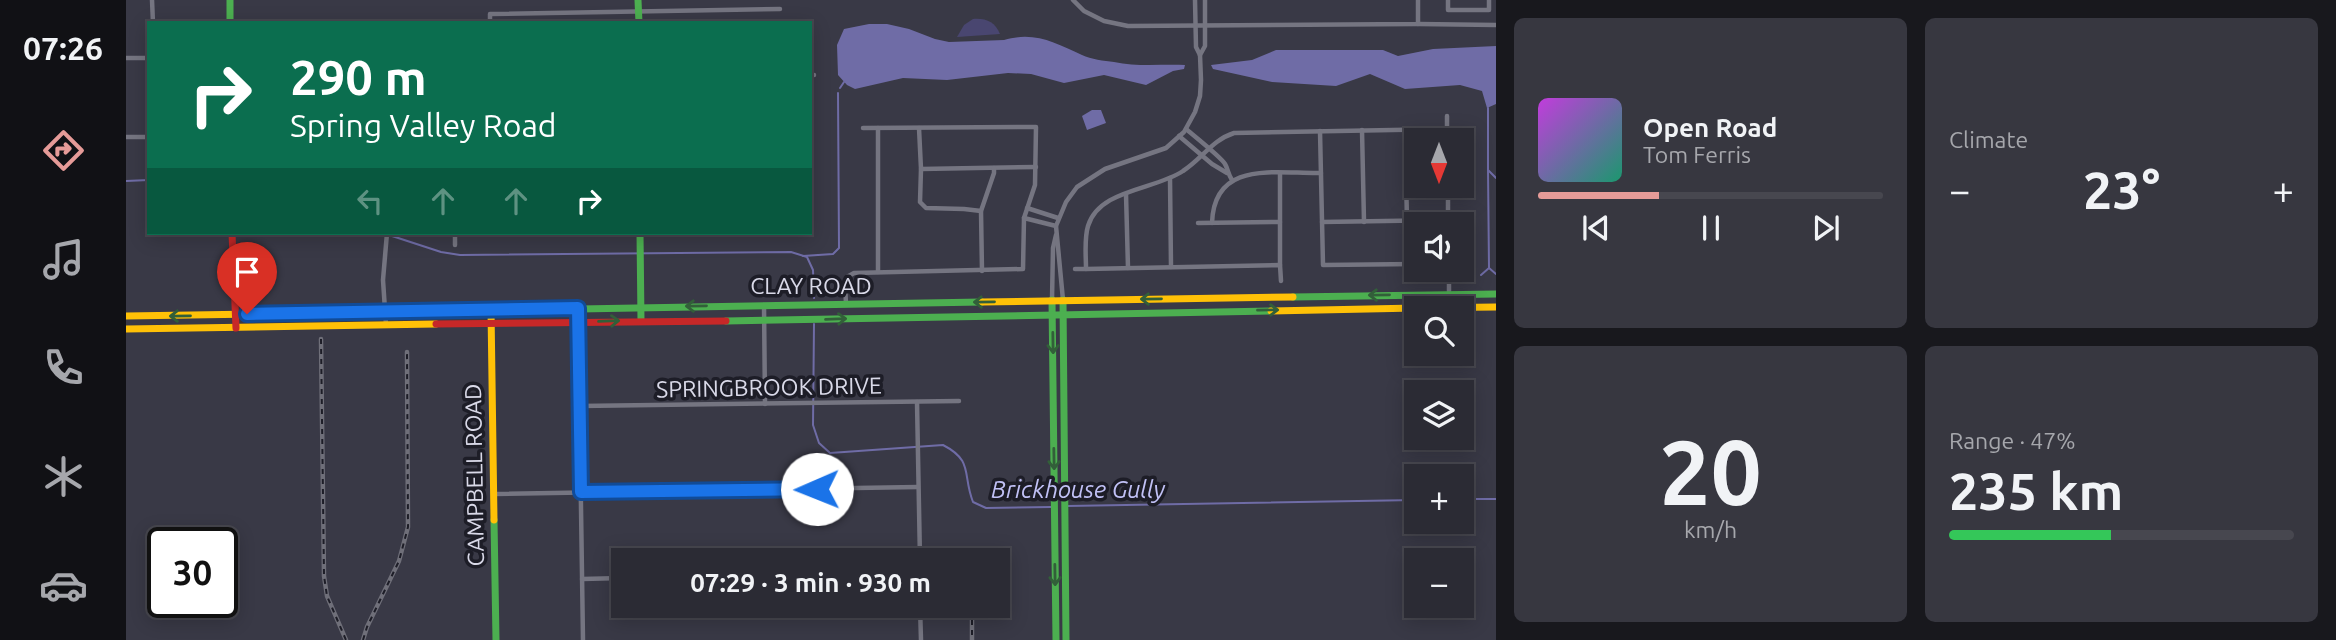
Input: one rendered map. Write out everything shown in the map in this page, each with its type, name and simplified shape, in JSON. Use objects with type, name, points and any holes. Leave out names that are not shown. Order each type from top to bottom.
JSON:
[{"type":"main road","points":[[230,0],[230,21]]},
{"type":"main road","points":[[638,0],[639,21]]},
{"type":"main road","points":[[232,235],[236,328]]},
{"type":"main road","points":[[640,235],[641,320]]},
{"type":"main road","name":"CLAY ROAD","points":[[126,316],[1496,294]]},
{"type":"main road","points":[[1327,296],[1327,310]]},
{"type":"main road","points":[[1229,310],[1230,297]]},
{"type":"main road","points":[[1052,300],[1056,640]]},
{"type":"main road","points":[[1063,300],[1066,640]]},
{"type":"main road","points":[[938,316],[939,303]]},
{"type":"main road","name":"CLAY ROAD","points":[[1474,307],[1496,307]]},
{"type":"main road","name":"CLAY ROAD","points":[[126,330],[1404,308]]},
{"type":"main road","name":"CAMPBELL ROAD","points":[[491,310],[496,640]]},
{"type":"main road","points":[[419,325],[422,311]]},
{"type":"main road","points":[[151,316],[151,329]]},
{"type":"main road","points":[[1053,419],[1064,419]]},
{"type":"main road","points":[[1054,489],[1065,495]]},
{"type":"street","points":[[152,0],[153,21]]},
{"type":"street","points":[[1073,0],[1084,11],[1116,25],[1205,27],[1496,24]]},
{"type":"street","points":[[1052,300],[1056,226],[1066,202],[1077,187],[1105,169],[1166,148],[1186,129],[1195,112],[1201,80],[1200,55],[1196,47],[1195,0]]},
{"type":"street","points":[[1200,55],[1205,46],[1205,0]]},
{"type":"street","points":[[1418,0],[1418,24]]},
{"type":"street","points":[[1448,0],[1448,10],[1489,10],[1489,0]]},
{"type":"street","points":[[490,21],[490,14],[780,9]]},
{"type":"street","points":[[126,58],[147,58]]},
{"type":"street","points":[[1447,116],[1447,128]]},
{"type":"street","points":[[846,304],[845,284],[847,277],[854,273],[1023,269],[1024,218],[1035,185],[1036,127],[863,128]]},
{"type":"street","points":[[878,128],[878,272]]},
{"type":"street","points":[[919,128],[920,202],[926,208],[981,211]]},
{"type":"street","points":[[1186,129],[1219,157],[1227,166],[1227,173]]},
{"type":"street","points":[[1362,130],[1364,222]]},
{"type":"street","points":[[1086,269],[1086,235],[1096,209],[1109,199],[1182,172],[1213,144],[1234,133],[1404,130]]},
{"type":"street","points":[[1320,131],[1323,265],[1404,264]]},
{"type":"street","points":[[1179,136],[1227,173],[1232,180]]},
{"type":"street","points":[[126,137],[147,137]]},
{"type":"street","points":[[1191,146],[1197,139]]},
{"type":"street","points":[[921,169],[1036,167]]},
{"type":"street","points":[[982,271],[981,211],[994,168]]},
{"type":"street","points":[[1212,223],[1216,198],[1232,180],[1242,175],[1321,173]]},
{"type":"street","points":[[1280,174],[1281,281]]},
{"type":"street","points":[[1170,178],[1171,267]]},
{"type":"street","points":[[1126,194],[1128,268]]},
{"type":"street","points":[[1027,208],[1058,218]]},
{"type":"street","points":[[1024,218],[1056,226]]},
{"type":"street","points":[[1322,222],[1404,221]]},
{"type":"street","points":[[1198,223],[1280,222]]},
{"type":"street","points":[[386,326],[383,280],[387,235]]},
{"type":"street","points":[[455,235],[455,245]]},
{"type":"street","points":[[1056,235],[1059,239],[1063,300]]},
{"type":"street","points":[[1075,269],[1280,265]]},
{"type":"street","points":[[1449,282],[1449,295]]},
{"type":"street","points":[[764,304],[765,404]]},
{"type":"street","points":[[578,308],[583,640]]},
{"type":"street","name":"SPRINGBROOK DRIVE","points":[[580,406],[959,401]]},
{"type":"street","points":[[917,402],[920,548]]},
{"type":"street","points":[[493,494],[918,487]]},
{"type":"street","points":[[582,579],[611,579]]},
{"type":"street","points":[[920,618],[921,640]]},
{"type":"shaded area","points":[[973,19],[990,22],[1000,34],[957,37],[964,25]]},
{"type":"shaded area","points":[[887,24],[949,42],[1025,37],[1054,43],[1102,60],[1131,64],[1185,65],[1184,69],[1173,71],[1146,85],[1104,75],[1064,83],[1031,74],[1008,73],[947,80],[903,78],[855,89],[838,75],[837,45],[844,29]]},
{"type":"shaded area","points":[[1496,46],[1496,104],[1487,108],[1482,91],[1460,85],[1405,89],[1370,74],[1336,86],[1272,82],[1213,69],[1211,65],[1252,60],[1276,50],[1383,50],[1398,56],[1433,49]]},
{"type":"shaded area","points":[[1092,110],[1101,110],[1106,123],[1087,130],[1082,116]]},
{"type":"waterway","points":[[840,88],[844,82]]},
{"type":"waterway","points":[[803,256],[833,254],[839,248],[838,93]]},
{"type":"waterway","points":[[1488,108],[1488,170],[1496,178]]},
{"type":"waterway","points":[[1481,275],[1489,268],[1488,170]]},
{"type":"waterway","name":"Brickhouse Gully","points":[[126,181],[147,180]]},
{"type":"waterway","name":"Brickhouse Gully","points":[[389,235],[441,252],[460,255],[791,252],[807,257],[813,270],[814,298]]},
{"type":"waterway","points":[[1489,268],[1496,274]]},
{"type":"waterway","name":"Brickhouse Gully","points":[[814,324],[813,425],[819,443],[830,453],[943,445],[953,451],[963,463],[973,502],[986,508],[1051,507]]},
{"type":"waterway","name":"Brickhouse Gully","points":[[1474,499],[1496,499]]},
{"type":"waterway","name":"Brickhouse Gully","points":[[1067,506],[1404,500]]},
{"type":"railway","points":[[321,339],[324,576],[327,596],[346,640]]},
{"type":"railway","points":[[363,640],[399,561],[408,527],[407,352]]},
{"type":"railway","points":[[972,618],[972,640]]},
{"type":"traffic: fast","points":[[230,0],[230,21]]},
{"type":"traffic: fast","points":[[638,0],[639,21]]},
{"type":"traffic: fast","points":[[640,235],[641,320]]},
{"type":"traffic: fast","points":[[1293,297],[1496,294]]},
{"type":"traffic: fast","points":[[1052,300],[1056,640]]},
{"type":"traffic: fast","points":[[1063,300],[1066,640]]},
{"type":"traffic: fast","points":[[464,311],[982,302]]},
{"type":"traffic: fast","points":[[726,321],[1271,311]]},
{"type":"traffic: fast","points":[[494,520],[496,640]]},
{"type":"traffic: slow","points":[[982,302],[1293,297]]},
{"type":"traffic: slow","points":[[1474,307],[1496,307]]},
{"type":"traffic: slow","points":[[1271,311],[1404,308]]},
{"type":"traffic: slow","points":[[491,310],[494,520]]},
{"type":"traffic: slow","points":[[126,316],[464,311]]},
{"type":"traffic: slow","points":[[126,329],[436,324]]},
{"type":"traffic: jam","points":[[232,235],[236,328]]},
{"type":"traffic: jam","points":[[436,324],[726,321]]},
{"type":"route","points":[[247,314],[578,308],[581,492],[817,489]]}]
